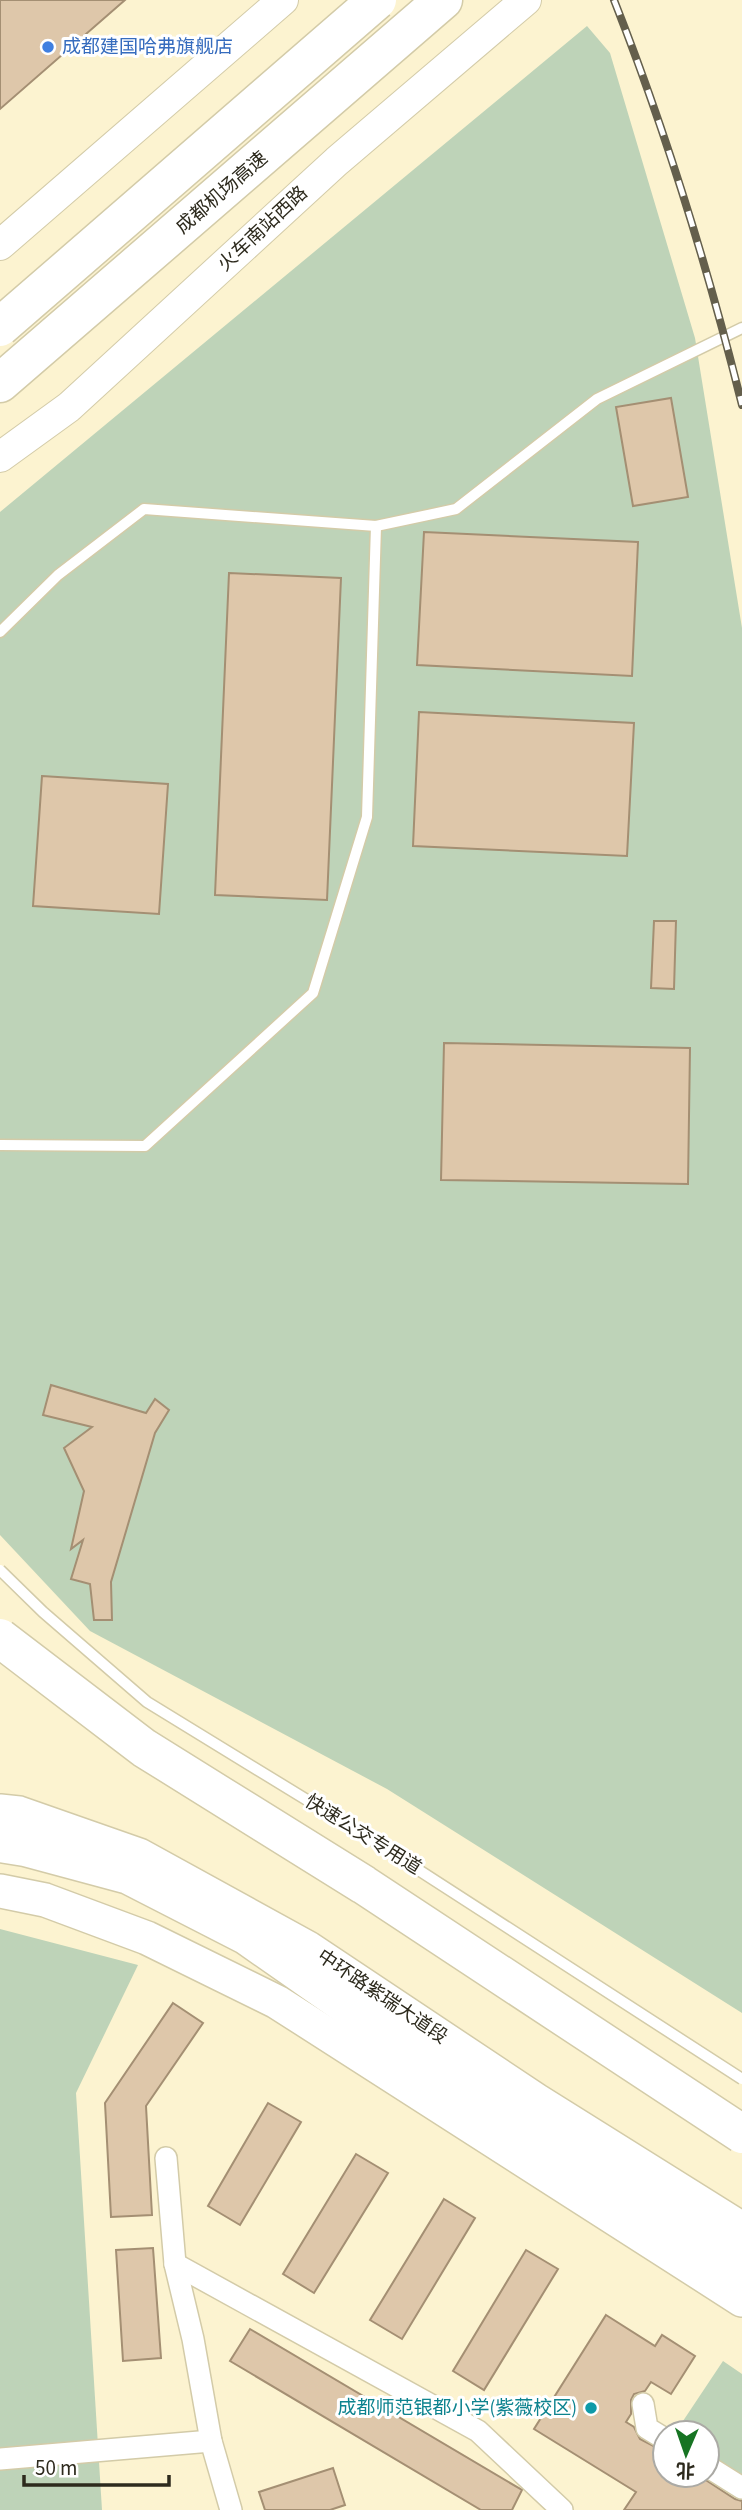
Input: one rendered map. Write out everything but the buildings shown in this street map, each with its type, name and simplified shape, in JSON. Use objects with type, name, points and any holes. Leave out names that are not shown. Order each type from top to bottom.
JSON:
[{"type":"highway","points":[[0,327],[377,0]]},
{"type":"highway","name":"成都机场高速","points":[[0,383],[443,0]]},
{"type":"highway","points":[[0,1638],[144,1748],[364,1885],[742,2134]]},
{"type":"highway","points":[[0,1843],[25,1847],[129,1875],[246,1935],[442,2072],[742,2266]]},
{"type":"main road","points":[[0,245],[283,0]]},
{"type":"main road","name":"火车南站西路","points":[[0,457],[69,407],[337,161],[526,0]]},
{"type":"main road","name":"中环路紫瑞大道段","points":[[0,1811],[19,1813],[139,1855],[308,1948],[536,2099],[742,2229]]},
{"type":"main road","points":[[0,1891],[45,1900],[147,1938],[277,2002],[742,2300]]},
{"type":"street","points":[[166,2158],[175,2264],[193,2339],[211,2441],[231,2510]]},
{"type":"street","points":[[175,2264],[478,2431],[562,2510]]},
{"type":"street","points":[[643,2404],[647,2428],[651,2430]]},
{"type":"street","points":[[0,2459],[211,2441]]},
{"type":"street","points":[[721,2475],[742,2488]]},
{"type":"lane","points":[[0,632],[58,575],[144,509],[376,526],[456,509],[597,400],[742,328]]},
{"type":"lane","points":[[0,1145],[145,1146],[313,993],[367,817],[376,526]]},
{"type":"lane","name":"快速公交专用道","points":[[0,1570],[43,1612],[147,1702],[369,1838],[742,2079]]},
{"type":"green space","points":[[587,26],[610,53],[695,338],[742,628],[742,2013],[387,1789],[90,1631],[0,1535],[0,512]]},
{"type":"green space","points":[[0,1929],[138,1965],[76,2093],[102,2510],[0,2510]]},
{"type":"green space","points":[[723,2361],[742,2374],[742,2480],[721,2466],[721,2419],[684,2419]]},
{"type":"railway","points":[[614,0],[685,201],[742,405]]},
{"type":"place","name":"成都建国哈弗旗舰店","points":[[48,47]]},
{"type":"place","name":"成都师范银都小学(紫薇校区)","points":[[591,2408]]}]
